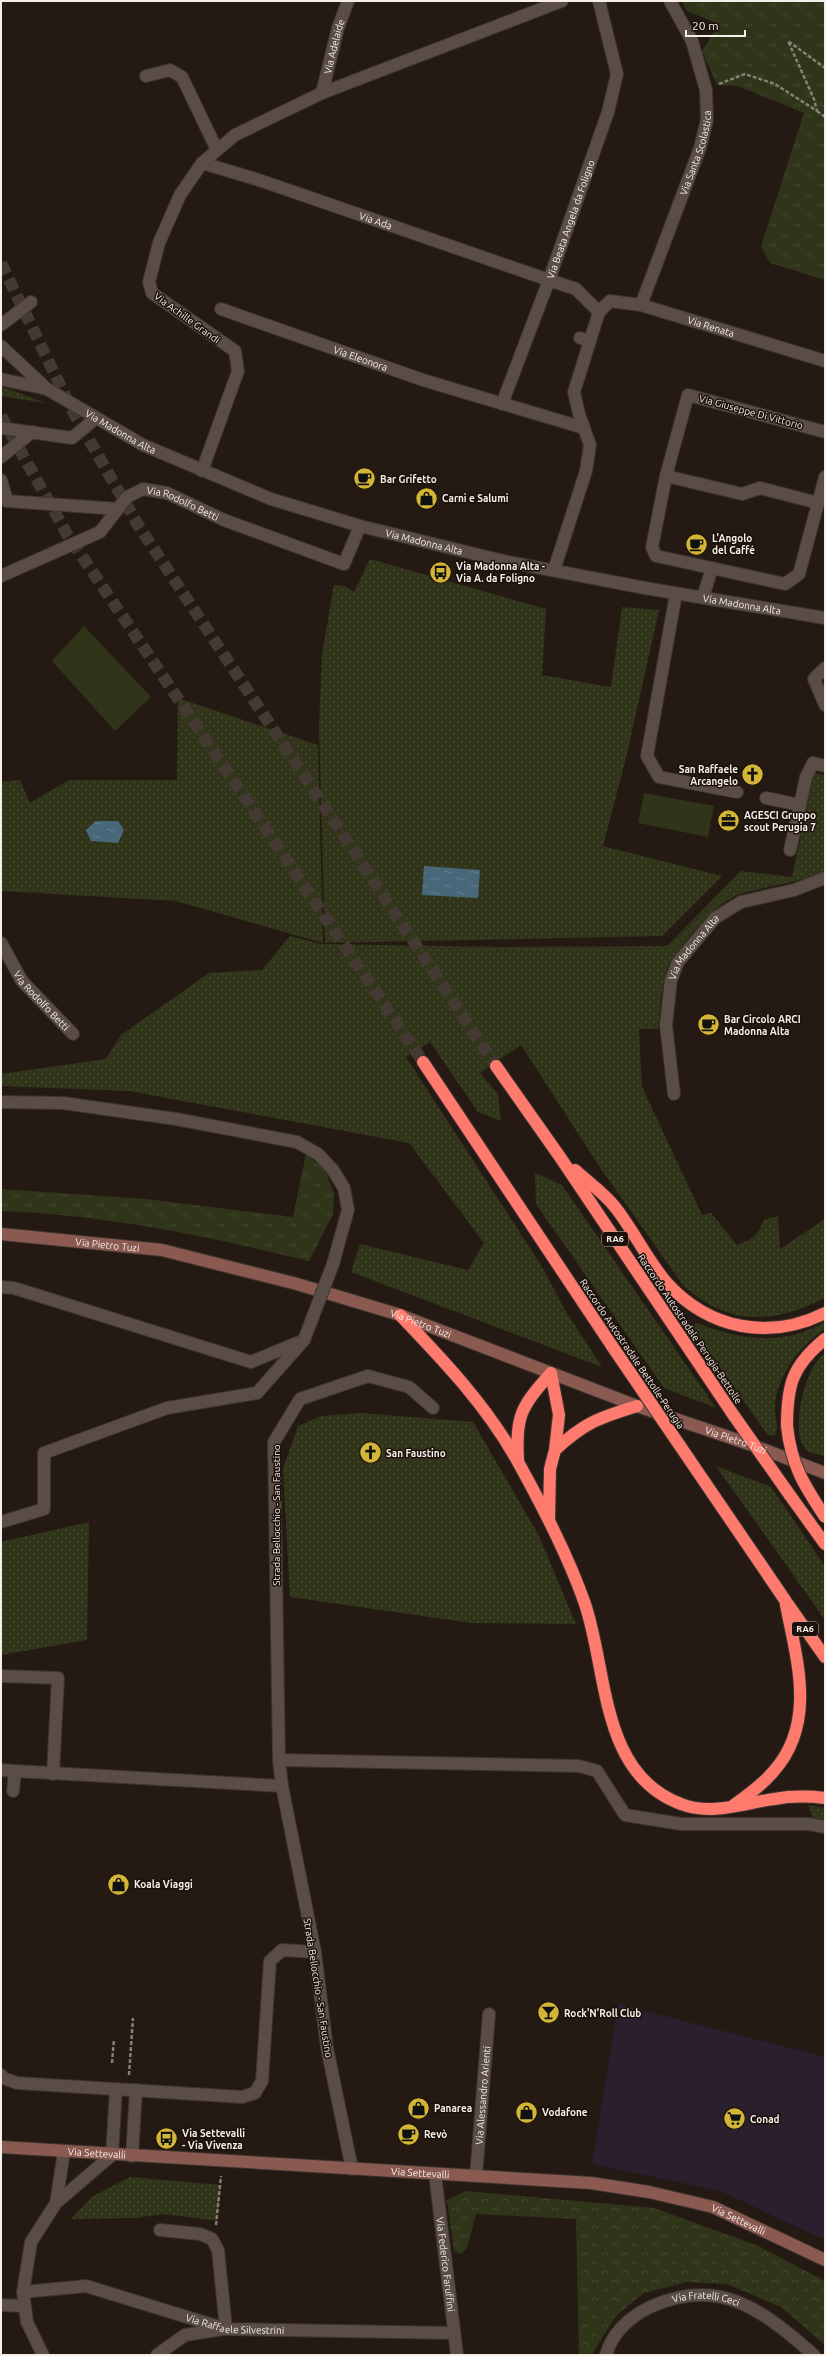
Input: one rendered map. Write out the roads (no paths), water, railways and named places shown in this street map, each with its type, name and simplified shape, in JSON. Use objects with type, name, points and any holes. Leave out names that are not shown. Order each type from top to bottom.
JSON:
[{"type":"highway","name":"Raccordo Autostradale Bettolle-Perugia","points":[[423,1062],[612,1346],[825,1657]]},
{"type":"highway","name":"Raccordo Autostradale Perugia-Bettolle","points":[[496,1066],[560,1156],[732,1414],[825,1544]]},
{"type":"highway","points":[[560,1156],[614,1206],[667,1282],[692,1305],[718,1321],[744,1327],[768,1327],[794,1325],[825,1313]]},
{"type":"highway","points":[[400,1316],[453,1370],[489,1415],[518,1462],[549,1521],[585,1604],[617,1740],[631,1765],[654,1789],[682,1805],[710,1808],[732,1807],[781,1798],[808,1796],[825,1798]]},
{"type":"highway","points":[[825,1339],[809,1352],[792,1380],[787,1397],[787,1426],[793,1457],[801,1480],[825,1517]]},
{"type":"highway","points":[[518,1462],[517,1434],[520,1413],[527,1400],[551,1374]]},
{"type":"highway","points":[[549,1521],[550,1469],[555,1450],[559,1415],[551,1374]]},
{"type":"highway","points":[[555,1450],[575,1431],[594,1420],[637,1406]]},
{"type":"highway","points":[[732,1807],[774,1772],[792,1744],[799,1722],[801,1701],[800,1674],[785,1600]]},
{"type":"main road","name":"Via Pietro Tuzi","points":[[1,1234],[162,1250],[297,1284],[400,1316],[637,1406],[752,1445],[825,1473]]},
{"type":"main road","name":"Via Settevalli","points":[[1,2147],[222,2162],[591,2183],[649,2192],[714,2207],[825,2260]]},
{"type":"street","name":"Via Adelaide","points":[[322,94],[338,28],[348,1]]},
{"type":"street","points":[[202,163],[235,135],[322,94],[562,1]]},
{"type":"street","name":"Via Beata Angela da Foligno","points":[[599,1],[616,74],[608,112],[549,280],[576,289],[599,312]]},
{"type":"street","name":"Via Santa Scolastica","points":[[641,305],[700,148],[707,120],[706,90],[692,42],[670,1]]},
{"type":"street","points":[[146,76],[170,70],[182,77],[217,150]]},
{"type":"street","name":"Via Ada","points":[[202,163],[259,180],[549,280]]},
{"type":"street","name":"Via Achille Grandi","points":[[202,163],[180,195],[159,242],[149,282],[152,293],[235,351],[238,371],[202,471]]},
{"type":"street","points":[[502,404],[549,280]]},
{"type":"street","name":"Via Renata","points":[[599,312],[610,301],[641,305],[825,361]]},
{"type":"street","points":[[1,325],[31,302]]},
{"type":"street","name":"Via Eleonora","points":[[221,308],[422,380],[584,428]]},
{"type":"street","points":[[554,570],[586,471],[590,445],[574,392],[585,340],[599,312]]},
{"type":"street","name":"Via Madonna Alta","points":[[1,346],[47,389],[143,445],[202,471],[272,498],[360,526],[508,562],[676,594],[703,597],[825,618]]},
{"type":"street","name":"Via Madonna Alta","points":[[1,378],[47,389]]},
{"type":"street","name":"Via Giuseppe Di Vittorio","points":[[825,432],[688,395],[666,476],[652,547],[656,556],[785,584],[799,574],[825,477]]},
{"type":"street","points":[[1,428],[72,438],[96,418]]},
{"type":"street","points":[[1,457],[32,432]]},
{"type":"street","points":[[666,476],[742,494],[760,488],[818,503]]},
{"type":"street","points":[[1,480],[7,501],[118,509]]},
{"type":"street","name":"Via Rodolfo Betti","points":[[1,576],[100,532],[127,497],[143,489],[167,493],[224,520],[344,564],[360,526]]},
{"type":"street","points":[[703,597],[712,568]]},
{"type":"street","points":[[676,594],[647,756],[659,777],[737,792]]},
{"type":"street","points":[[825,668],[814,679],[825,705]]},
{"type":"street","points":[[790,850],[806,777],[814,763],[825,766]]},
{"type":"street","points":[[766,798],[800,805]]},
{"type":"street","name":"Via Madonna Alta","points":[[674,1094],[666,1025],[671,980],[678,962],[715,918],[741,902],[794,890],[825,878]]},
{"type":"street","name":"Via Rodolfo Betti","points":[[1,943],[22,981],[73,1034]]},
{"type":"street","points":[[1,1102],[63,1103],[176,1119],[297,1142],[318,1154],[333,1170],[344,1188],[348,1210],[333,1264],[304,1340],[257,1393],[166,1408],[44,1453],[44,1509],[1,1522]]},
{"type":"street","points":[[1,1287],[14,1288],[251,1362],[304,1340]]},
{"type":"street","name":"Strada Bellocchio - San Faustino","points":[[352,2169],[327,2048],[315,1952],[282,1786],[279,1760],[274,1442],[300,1399],[368,1376],[409,1388],[433,1408]]},
{"type":"street","points":[[1,1676],[58,1678],[53,1774]]},
{"type":"street","points":[[279,1760],[579,1766],[597,1771],[625,1815],[681,1824],[808,1824],[825,1827]]},
{"type":"street","points":[[1,1770],[282,1786]]},
{"type":"street","points":[[13,1791],[15,1771]]},
{"type":"street","points":[[1,2075],[3,2078],[17,2083],[242,2097],[255,2093],[262,2080],[270,1961],[282,1950],[315,1952]]},
{"type":"street","name":"Via Alessandro Arienti","points":[[476,2176],[489,2014]]},
{"type":"street","points":[[43,2355],[27,2322],[23,2292],[31,2242],[56,2204],[112,2155],[116,2089]]},
{"type":"street","points":[[132,2090],[132,2156]]},
{"type":"street","points":[[56,2204],[64,2152]]},
{"type":"street","name":"Via Federico Faruffini","points":[[435,2174],[453,2333],[457,2355]]},
{"type":"street","points":[[157,2355],[186,2335],[226,2329],[218,2250],[212,2239],[200,2234],[160,2230]]},
{"type":"street","name":"Via Raffaele Silvestrini","points":[[23,2292],[86,2286],[226,2329],[453,2333]]},
{"type":"street","name":"Via Fratelli Ceci","points":[[606,2355],[619,2330],[632,2318],[645,2310],[668,2299],[708,2295],[751,2307],[773,2320],[814,2355]]},
{"type":"street","points":[[1,2305],[25,2306]]},
{"type":"water","points":[[96,821],[118,821],[124,830],[118,843],[91,841],[86,830]]},
{"type":"water","points":[[424,866],[480,870],[478,898],[422,895]]},
{"type":"tunnel","points":[[1,263],[72,410],[138,525],[496,1066]]},
{"type":"tunnel","points":[[1,416],[67,534],[423,1062]]},
{"type":"place","name":"Bar Grifetto","points":[[365,479]]},
{"type":"place","name":"Carni e Salumi","points":[[426,498]]},
{"type":"place","name":"L'Angolo del Caffé","points":[[697,544]]},
{"type":"place","name":"Via Madonna Alta - Via A. da Foligno","points":[[440,572]]},
{"type":"place","name":"San Raffaele Arcangelo","points":[[753,775]]},
{"type":"place","name":"AGESCI Gruppo scout Perugia 7","points":[[728,821]]},
{"type":"place","name":"Bar Circolo ARCI Madonna Alta","points":[[709,1025]]},
{"type":"place","name":"San Faustino","points":[[370,1453]]},
{"type":"place","name":"Koala Viaggi","points":[[118,1884]]},
{"type":"place","name":"Rock'N'Roll Club","points":[[549,2013]]},
{"type":"place","name":"Panarea","points":[[419,2108]]},
{"type":"place","name":"Vodafone","points":[[527,2112]]},
{"type":"place","name":"Conad","points":[[735,2119]]},
{"type":"place","name":"Revò","points":[[409,2134]]},
{"type":"place","name":"Via Settevalli - Via Vivenza","points":[[166,2139]]}]
